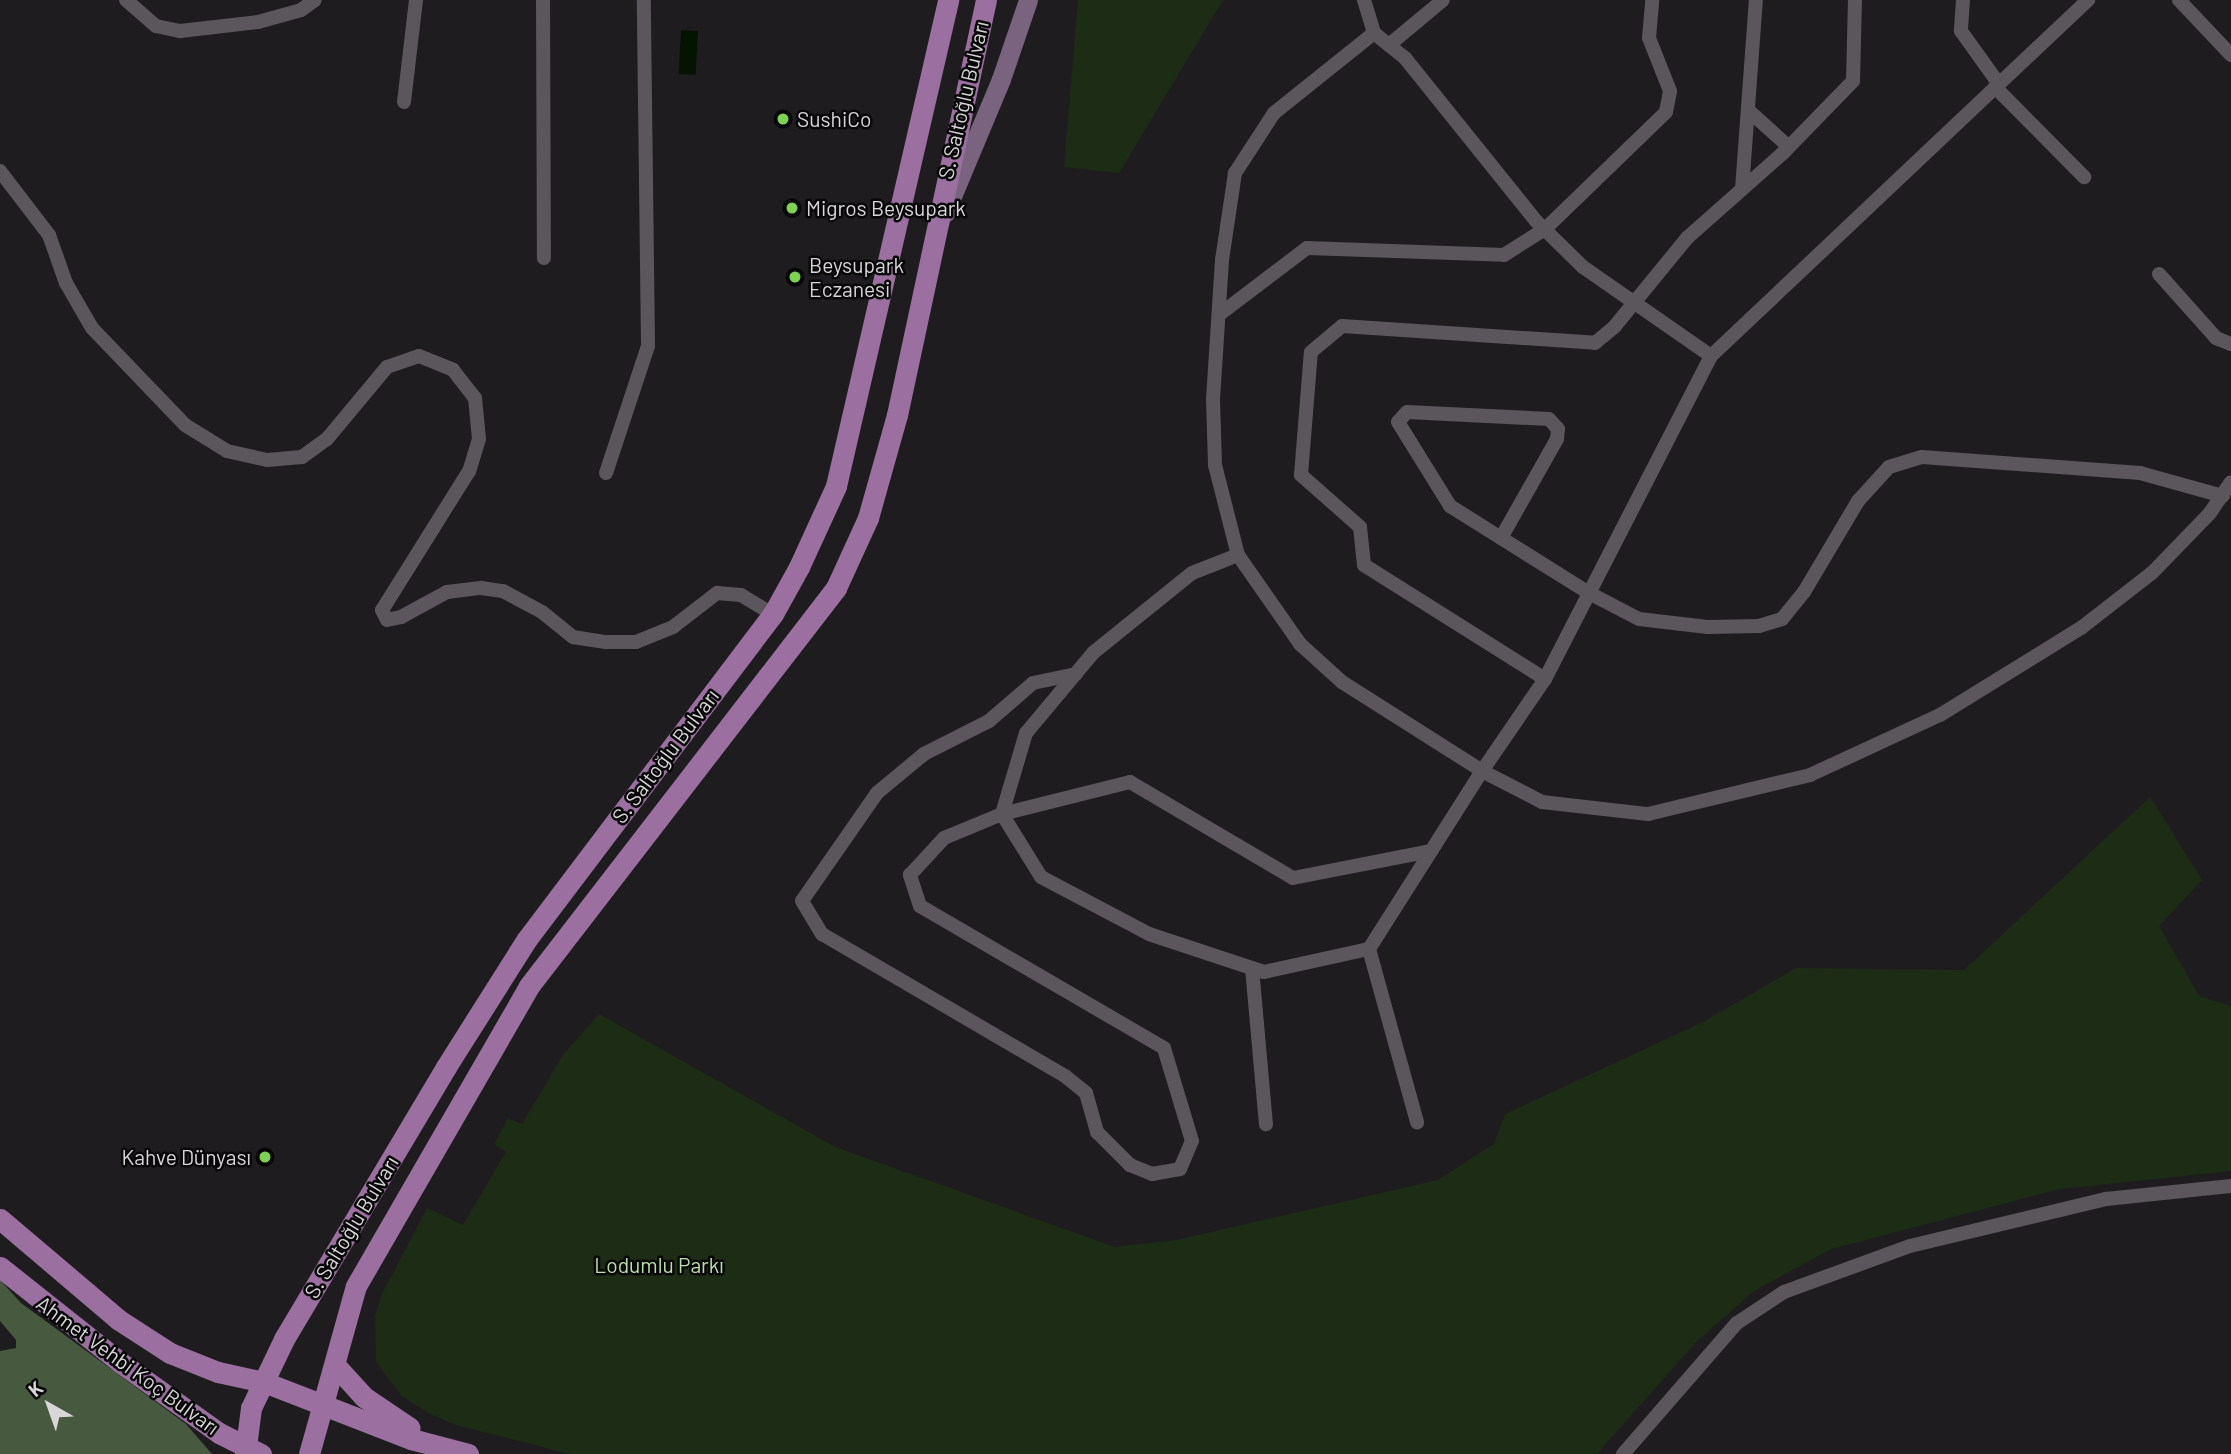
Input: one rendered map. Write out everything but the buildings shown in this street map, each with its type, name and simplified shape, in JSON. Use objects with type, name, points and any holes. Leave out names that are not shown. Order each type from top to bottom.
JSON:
[{"type":"main road","name":"S. Saltoğlu Bulvarı","points":[[250,1452],[251,1408],[325,1269],[527,939],[773,614],[836,486],[948,0]]},
{"type":"main road","name":"S. Saltoğlu Bulvarı","points":[[309,1454],[326,1407],[356,1286],[529,986],[836,588],[868,518],[897,415],[931,242],[986,0]]},
{"type":"main road","name":"Ahmet Vehbi Koç Bulvarı","points":[[0,1219],[154,1344],[205,1368],[264,1382],[441,1447]]},
{"type":"main road","name":"Ahmet Vehbi Koç Bulvarı","points":[[0,1267],[88,1339],[250,1452]]},
{"type":"main road","points":[[335,1365],[385,1414],[441,1447],[468,1454]]},
{"type":"street","points":[[126,0],[156,26],[180,30],[258,22],[301,10],[315,0]]},
{"type":"street","points":[[404,102],[416,0]]},
{"type":"street","points":[[544,0],[544,258]]},
{"type":"street","points":[[606,473],[648,346],[644,0]]},
{"type":"street","points":[[931,242],[966,169],[1028,0]]},
{"type":"street","points":[[1364,0],[1374,33],[1405,58],[1545,229],[1583,267],[1711,356]]},
{"type":"street","points":[[1389,45],[1443,0]]},
{"type":"street","points":[[1220,314],[1307,248],[1469,258],[1504,255],[1545,229],[1666,112],[1670,90],[1649,38],[1652,0]]},
{"type":"street","points":[[1742,189],[1755,0]]},
{"type":"street","points":[[1545,679],[1364,565],[1360,527],[1301,475],[1311,352],[1342,326],[1595,342],[1633,303],[1687,238],[1788,147],[1853,81],[1855,0]]},
{"type":"street","points":[[1963,0],[1961,31],[1997,86],[2084,177]]},
{"type":"street","points":[[1238,555],[1192,573],[1093,653],[1026,733],[1002,814],[1041,877],[1149,934],[1264,972],[1368,949],[1482,771],[1545,679],[1711,356],[2088,0]]},
{"type":"street","points":[[2179,0],[2231,55]]},
{"type":"street","points":[[1374,33],[1274,113],[1246,151],[1229,196],[1213,400],[1215,465],[1238,555],[1300,644],[1342,681],[1482,771],[1542,802],[1648,814],[1810,775],[1940,716],[2081,628],[2152,573],[2223,496],[2231,482]]},
{"type":"street","points":[[1748,110],[1788,147]]},
{"type":"street","points":[[0,171],[49,235],[66,283],[92,328],[186,425],[227,451],[267,460],[302,457],[327,439],[387,367],[419,356],[453,370],[475,398],[479,439],[469,471],[382,610],[385,618],[401,617],[447,592],[481,588],[503,591],[542,612],[573,637],[606,642],[636,642],[673,627],[716,593],[741,595],[773,614]]},
{"type":"street","points":[[2159,274],[2216,338],[2231,344]]},
{"type":"street","points":[[1502,538],[1557,439],[1558,429],[1549,419],[1407,412],[1398,422],[1450,506],[1589,593],[1639,619],[1708,627],[1759,626],[1782,619],[1804,592],[1858,500],[1889,467],[1922,457],[2140,473],[2223,496]]},
{"type":"street","points":[[1076,674],[1033,683],[989,721],[924,754],[877,793],[802,901],[822,934],[1076,1084],[1086,1093],[1097,1132],[1130,1164],[1152,1174],[1180,1168],[1192,1141],[1164,1048],[920,906],[910,875],[944,838],[1002,814],[1130,782],[1293,878],[1432,851]]},
{"type":"street","points":[[1368,949],[1417,1122]]},
{"type":"street","points":[[1252,968],[1266,1124]]},
{"type":"street","points":[[1623,1454],[1737,1323],[1784,1292],[1923,1242],[2106,1199],[2231,1186]]},
{"type":"green space","points":[[1078,0],[1223,0],[1119,173],[1064,167]]},
{"type":"green space","name":"Lodumlu Parkı","points":[[2150,797],[2202,880],[2159,926],[2199,996],[2231,1006],[2231,1171],[2060,1189],[1831,1249],[1754,1291],[1696,1342],[1597,1454],[570,1454],[456,1425],[428,1413],[402,1396],[376,1362],[375,1316],[382,1294],[427,1208],[463,1225],[506,1152],[494,1144],[508,1118],[522,1124],[563,1055],[599,1014],[835,1147],[1115,1247],[1176,1240],[1438,1180],[1494,1144],[1505,1114],[1705,1021],[1796,968],[1964,970]]},
{"type":"green space","points":[[0,1280],[21,1303],[186,1424],[212,1454],[0,1454],[0,1351],[16,1348],[16,1340],[0,1321]]},
{"type":"shaded area","points":[[681,30],[698,31],[696,75],[679,74]]},
{"type":"place","name":"SushiCo","points":[[783,119]]},
{"type":"place","name":"Migros Beysupark","points":[[792,208]]},
{"type":"place","name":"Beysupark Eczanesi","points":[[795,277]]},
{"type":"place","name":"Kahve Dünyası","points":[[265,1157]]}]
